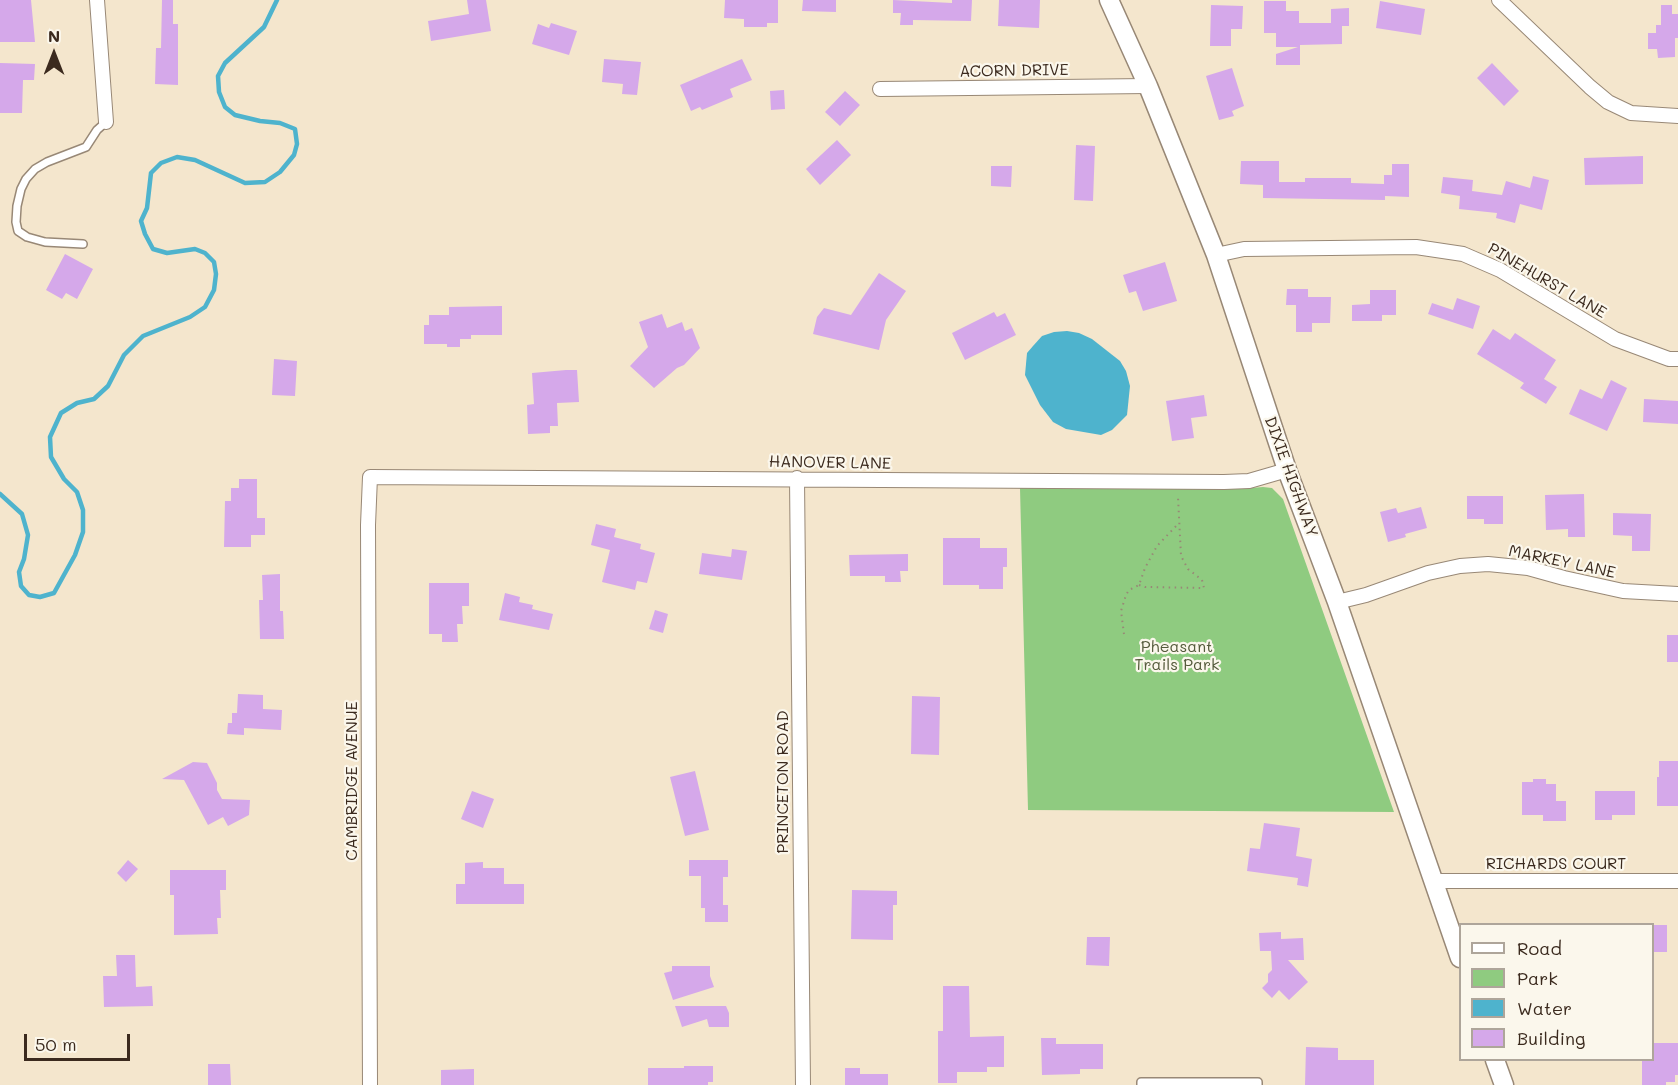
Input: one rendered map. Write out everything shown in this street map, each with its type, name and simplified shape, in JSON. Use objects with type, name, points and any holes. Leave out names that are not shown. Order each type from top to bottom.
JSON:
[{"type":"main road","name":"DIXIE HIGHWAY","points":[[1109,0],[1148,86],[1216,255],[1287,470],[1337,602],[1459,952]]},
{"type":"main road","points":[[1496,1061],[1504,1085]]},
{"type":"street","points":[[97,0],[106,122]]},
{"type":"street","points":[[1499,0],[1608,102],[1631,113],[1678,116]]},
{"type":"street","name":"ACORN DRIVE","points":[[880,89],[1148,86]]},
{"type":"street","name":"PINEHURST LANE","points":[[1216,255],[1244,249],[1404,248],[1463,255],[1500,270],[1615,339],[1669,359],[1678,359]]},
{"type":"street","name":"HANOVER LANE","points":[[370,477],[1179,482],[1249,481],[1287,470]]},
{"type":"street","name":"CAMBRIDGE AVENUE","points":[[370,477],[368,525],[370,1085]]},
{"type":"street","name":"PRINCETON ROAD","points":[[797,478],[803,1085]]},
{"type":"street","name":"MARKEY LANE","points":[[1337,602],[1366,595],[1428,573],[1460,566],[1488,564],[1528,568],[1623,591],[1678,594]]},
{"type":"street","name":"RICHARDS COURT","points":[[1434,881],[1678,881]]},
{"type":"lane","points":[[83,244],[45,242],[27,237],[18,231],[17,206],[21,189],[35,169],[86,147],[97,130],[106,122]]},
{"type":"lane","points":[[1141,1084],[1258,1084]]},
{"type":"path","points":[[1139,585],[1204,588],[1202,580],[1183,563],[1181,556],[1178,524],[1179,482]]},
{"type":"path","points":[[1124,634],[1121,619],[1122,604],[1129,590],[1139,585],[1157,546],[1178,524]]},
{"type":"green space","name":"Pheasant Trails Park","points":[[1020,488],[1238,489],[1272,488],[1283,499],[1394,812],[1028,810]]},
{"type":"water","points":[[1067,331],[1092,339],[1120,361],[1126,371],[1130,386],[1127,415],[1112,430],[1101,435],[1066,429],[1053,422],[1040,405],[1025,375],[1027,353],[1042,336]]},
{"type":"building","points":[[0,0],[31,0],[35,42],[0,42]]},
{"type":"building","points":[[162,0],[173,0],[173,24],[178,24],[178,85],[155,84],[156,48],[161,48]]},
{"type":"building","points":[[467,0],[486,0],[491,31],[431,41],[428,21],[469,14]]},
{"type":"building","points":[[725,0],[778,0],[778,23],[767,23],[767,27],[744,27],[744,19],[724,18]]},
{"type":"building","points":[[803,0],[836,0],[836,12],[802,11]]},
{"type":"building","points":[[893,0],[952,3],[952,0],[972,0],[971,21],[913,20],[913,25],[900,25],[901,13],[893,13]]},
{"type":"building","points":[[999,0],[1040,0],[1039,28],[998,26]]},
{"type":"building","points":[[1264,1],[1286,1],[1286,11],[1299,11],[1299,23],[1331,23],[1331,9],[1349,8],[1349,26],[1342,26],[1342,44],[1300,45],[1300,65],[1276,65],[1276,54],[1298,47],[1276,47],[1276,33],[1264,33]]},
{"type":"building","points":[[1380,1],[1425,9],[1421,35],[1376,28]]},
{"type":"building","points":[[1211,5],[1243,6],[1242,29],[1231,29],[1231,46],[1210,46]]},
{"type":"building","points":[[1661,5],[1672,5],[1672,14],[1678,14],[1675,57],[1658,58],[1657,49],[1648,49],[1648,33],[1656,33],[1656,25],[1661,25]]},
{"type":"building","points":[[551,23],[577,31],[569,55],[532,44],[538,24],[549,28]]},
{"type":"building","points":[[604,59],[641,62],[637,95],[622,94],[623,84],[602,82]]},
{"type":"building","points":[[742,59],[752,80],[730,89],[733,97],[702,110],[700,107],[691,111],[680,85]]},
{"type":"building","points":[[0,63],[35,64],[34,80],[23,80],[22,113],[0,113]]},
{"type":"building","points":[[1492,63],[1519,91],[1504,106],[1477,78]]},
{"type":"building","points":[[1232,68],[1244,106],[1232,111],[1234,116],[1219,120],[1206,76]]},
{"type":"building","points":[[784,90],[785,109],[771,110],[770,91]]},
{"type":"building","points":[[845,91],[860,105],[840,126],[825,112]]},
{"type":"building","points":[[837,140],[851,155],[820,185],[806,169]]},
{"type":"building","points":[[1076,145],[1095,146],[1093,201],[1074,200]]},
{"type":"building","points":[[1643,156],[1643,184],[1585,185],[1584,158]]},
{"type":"building","points":[[1241,161],[1279,161],[1279,182],[1305,182],[1305,178],[1351,178],[1351,183],[1384,184],[1384,175],[1392,175],[1392,164],[1409,164],[1409,197],[1385,196],[1385,200],[1263,198],[1263,185],[1240,184]]},
{"type":"building","points":[[991,166],[1012,166],[1011,187],[991,186]]},
{"type":"building","points":[[1533,176],[1549,180],[1542,210],[1520,204],[1515,223],[1496,218],[1497,213],[1459,209],[1460,196],[1441,193],[1443,177],[1473,180],[1472,191],[1502,195],[1506,181],[1530,188]]},
{"type":"building","points":[[65,254],[93,269],[77,299],[66,293],[62,299],[46,290]]},
{"type":"building","points":[[1165,262],[1177,301],[1143,311],[1136,291],[1129,293],[1123,275]]},
{"type":"building","points":[[879,273],[906,291],[886,320],[879,350],[813,334],[817,317],[824,308],[851,315]]},
{"type":"building","points":[[1287,289],[1308,289],[1308,297],[1331,297],[1330,323],[1312,323],[1312,332],[1296,332],[1296,305],[1286,305]]},
{"type":"building","points":[[1370,290],[1396,290],[1396,315],[1382,315],[1382,321],[1352,321],[1352,305],[1370,304]]},
{"type":"building","points":[[1457,298],[1480,306],[1473,329],[1428,314],[1432,303],[1453,310]]},
{"type":"building","points":[[502,306],[502,335],[471,335],[471,339],[460,339],[460,347],[447,347],[447,344],[424,344],[424,325],[429,325],[429,315],[449,315],[449,307]]},
{"type":"building","points":[[994,312],[997,317],[1005,313],[1016,335],[965,360],[952,333]]},
{"type":"building","points":[[662,314],[667,328],[682,322],[685,331],[692,328],[700,348],[684,365],[677,368],[654,388],[630,366],[648,347],[639,322]]},
{"type":"building","points":[[1493,329],[1510,340],[1515,333],[1556,360],[1544,379],[1557,387],[1546,404],[1520,388],[1524,383],[1477,354]]},
{"type":"building","points":[[274,359],[297,361],[295,396],[272,395]]},
{"type":"building","points":[[577,370],[579,402],[557,403],[558,426],[550,426],[550,433],[528,434],[527,405],[534,404],[532,373]]},
{"type":"building","points":[[1611,380],[1627,388],[1607,431],[1569,414],[1580,389],[1602,399]]},
{"type":"building","points":[[1204,395],[1207,416],[1191,418],[1194,438],[1172,441],[1166,401]]},
{"type":"building","points":[[1644,399],[1678,401],[1678,424],[1643,422]]},
{"type":"building","points":[[239,479],[257,479],[257,518],[265,518],[265,535],[251,535],[251,547],[224,547],[225,501],[231,501],[231,488],[239,488]]},
{"type":"building","points":[[1584,494],[1585,537],[1568,537],[1568,529],[1546,530],[1545,495]]},
{"type":"building","points":[[1467,496],[1503,496],[1503,524],[1484,524],[1484,519],[1467,519]]},
{"type":"building","points":[[1421,507],[1427,528],[1388,542],[1380,512],[1396,508],[1398,513]]},
{"type":"building","points":[[1613,513],[1651,514],[1650,551],[1632,551],[1632,536],[1613,535]]},
{"type":"building","points":[[596,524],[616,529],[614,537],[641,544],[640,549],[655,553],[647,583],[637,581],[635,590],[602,582],[610,550],[591,545]]},
{"type":"building","points":[[943,538],[980,538],[980,548],[1007,548],[1007,567],[1003,567],[1003,589],[979,589],[979,585],[943,585]]},
{"type":"building","points":[[732,549],[747,551],[742,580],[699,574],[702,553],[731,557]]},
{"type":"building","points":[[908,554],[908,571],[900,571],[901,582],[885,582],[885,576],[850,576],[849,555]]},
{"type":"building","points":[[280,574],[280,611],[283,611],[284,639],[260,639],[259,600],[263,600],[262,575]]},
{"type":"building","points":[[429,583],[469,583],[469,606],[462,606],[463,624],[457,624],[458,642],[442,642],[442,634],[429,634]]},
{"type":"building","points":[[505,593],[520,597],[519,602],[533,605],[532,609],[553,614],[549,630],[499,620]]},
{"type":"building","points":[[655,610],[668,614],[663,633],[649,629]]},
{"type":"building","points":[[1667,635],[1678,635],[1678,662],[1667,662]]},
{"type":"building","points":[[238,694],[263,695],[263,709],[282,710],[281,730],[244,728],[244,735],[227,734],[228,723],[232,723],[232,713],[237,713]]},
{"type":"building","points":[[912,696],[940,697],[939,755],[911,754]]},
{"type":"building","points":[[1659,761],[1678,761],[1678,806],[1657,806]]},
{"type":"building","points":[[193,762],[207,763],[222,799],[250,800],[249,815],[228,826],[223,817],[208,825],[184,780],[162,779]]},
{"type":"building","points":[[695,771],[709,830],[685,836],[670,777]]},
{"type":"building","points":[[1533,779],[1546,779],[1546,784],[1556,784],[1556,801],[1566,801],[1566,821],[1543,821],[1543,815],[1522,815],[1522,782],[1533,782]]},
{"type":"building","points":[[472,791],[494,799],[483,828],[461,819]]},
{"type":"building","points":[[1595,791],[1635,791],[1635,815],[1612,815],[1612,820],[1595,820]]},
{"type":"building","points":[[1264,823],[1300,828],[1296,856],[1312,859],[1308,887],[1297,885],[1298,878],[1247,871],[1250,848],[1260,849]]},
{"type":"building","points":[[128,860],[138,869],[126,882],[117,873]]},
{"type":"building","points":[[689,860],[728,860],[728,877],[723,877],[723,905],[728,905],[728,922],[705,922],[705,908],[701,908],[701,876],[689,876]]},
{"type":"building","points":[[483,862],[483,868],[504,868],[504,884],[524,884],[524,904],[456,904],[456,884],[465,884],[465,863]]},
{"type":"building","points":[[170,870],[226,870],[226,890],[220,890],[221,918],[217,918],[218,934],[174,935],[174,895],[170,895]]},
{"type":"building","points":[[852,890],[897,891],[897,905],[893,905],[893,940],[851,939]]},
{"type":"building","points":[[1654,925],[1667,925],[1667,952],[1654,952]]},
{"type":"building","points":[[1281,932],[1281,939],[1303,938],[1304,960],[1288,960],[1308,982],[1289,1000],[1279,990],[1272,998],[1262,988],[1268,982],[1268,974],[1272,970],[1271,951],[1260,951],[1259,933]]},
{"type":"building","points":[[1087,937],[1110,937],[1109,966],[1086,965]]},
{"type":"building","points":[[116,955],[135,955],[136,987],[152,986],[153,1006],[104,1007],[103,976],[117,976]]},
{"type":"building","points":[[672,966],[710,966],[710,976],[714,987],[673,1000],[664,973],[672,971]]},
{"type":"building","points":[[943,986],[969,986],[970,1037],[1004,1036],[1004,1067],[987,1067],[987,1072],[957,1072],[957,1083],[938,1083],[938,1031],[943,1031]]},
{"type":"building","points":[[675,1006],[726,1006],[729,1013],[729,1027],[709,1027],[707,1019],[682,1027]]},
{"type":"building","points":[[1041,1038],[1056,1038],[1056,1044],[1103,1044],[1103,1069],[1080,1069],[1080,1074],[1042,1075]]},
{"type":"building","points":[[1654,1043],[1678,1043],[1678,1075],[1675,1075],[1675,1082],[1666,1082],[1666,1085],[1642,1085],[1642,1061],[1654,1061]]},
{"type":"building","points":[[1306,1047],[1338,1048],[1338,1060],[1374,1060],[1374,1085],[1305,1085]]},
{"type":"building","points":[[208,1064],[230,1064],[231,1085],[208,1085]]},
{"type":"building","points":[[684,1066],[713,1066],[713,1082],[708,1082],[708,1085],[648,1085],[648,1068],[684,1068]]},
{"type":"building","points":[[845,1068],[860,1068],[860,1074],[888,1074],[888,1085],[845,1085]]},
{"type":"building","points":[[474,1069],[474,1085],[441,1085],[441,1070]]},
{"type":"waterway","points":[[0,494],[22,514],[28,535],[19,572],[21,586],[29,595],[40,597],[54,593],[75,555],[83,532],[83,510],[77,492],[64,479],[51,457],[50,437],[61,413],[77,403],[94,399],[108,386],[124,355],[143,336],[190,317],[205,307],[214,290],[216,274],[214,262],[205,253],[195,249],[167,253],[153,249],[141,221],[147,208],[151,173],[161,163],[177,157],[195,160],[245,183],[265,182],[280,172],[294,155],[297,144],[295,129],[280,123],[235,115],[225,107],[219,92],[218,76],[225,63],[264,27],[277,0]]}]
